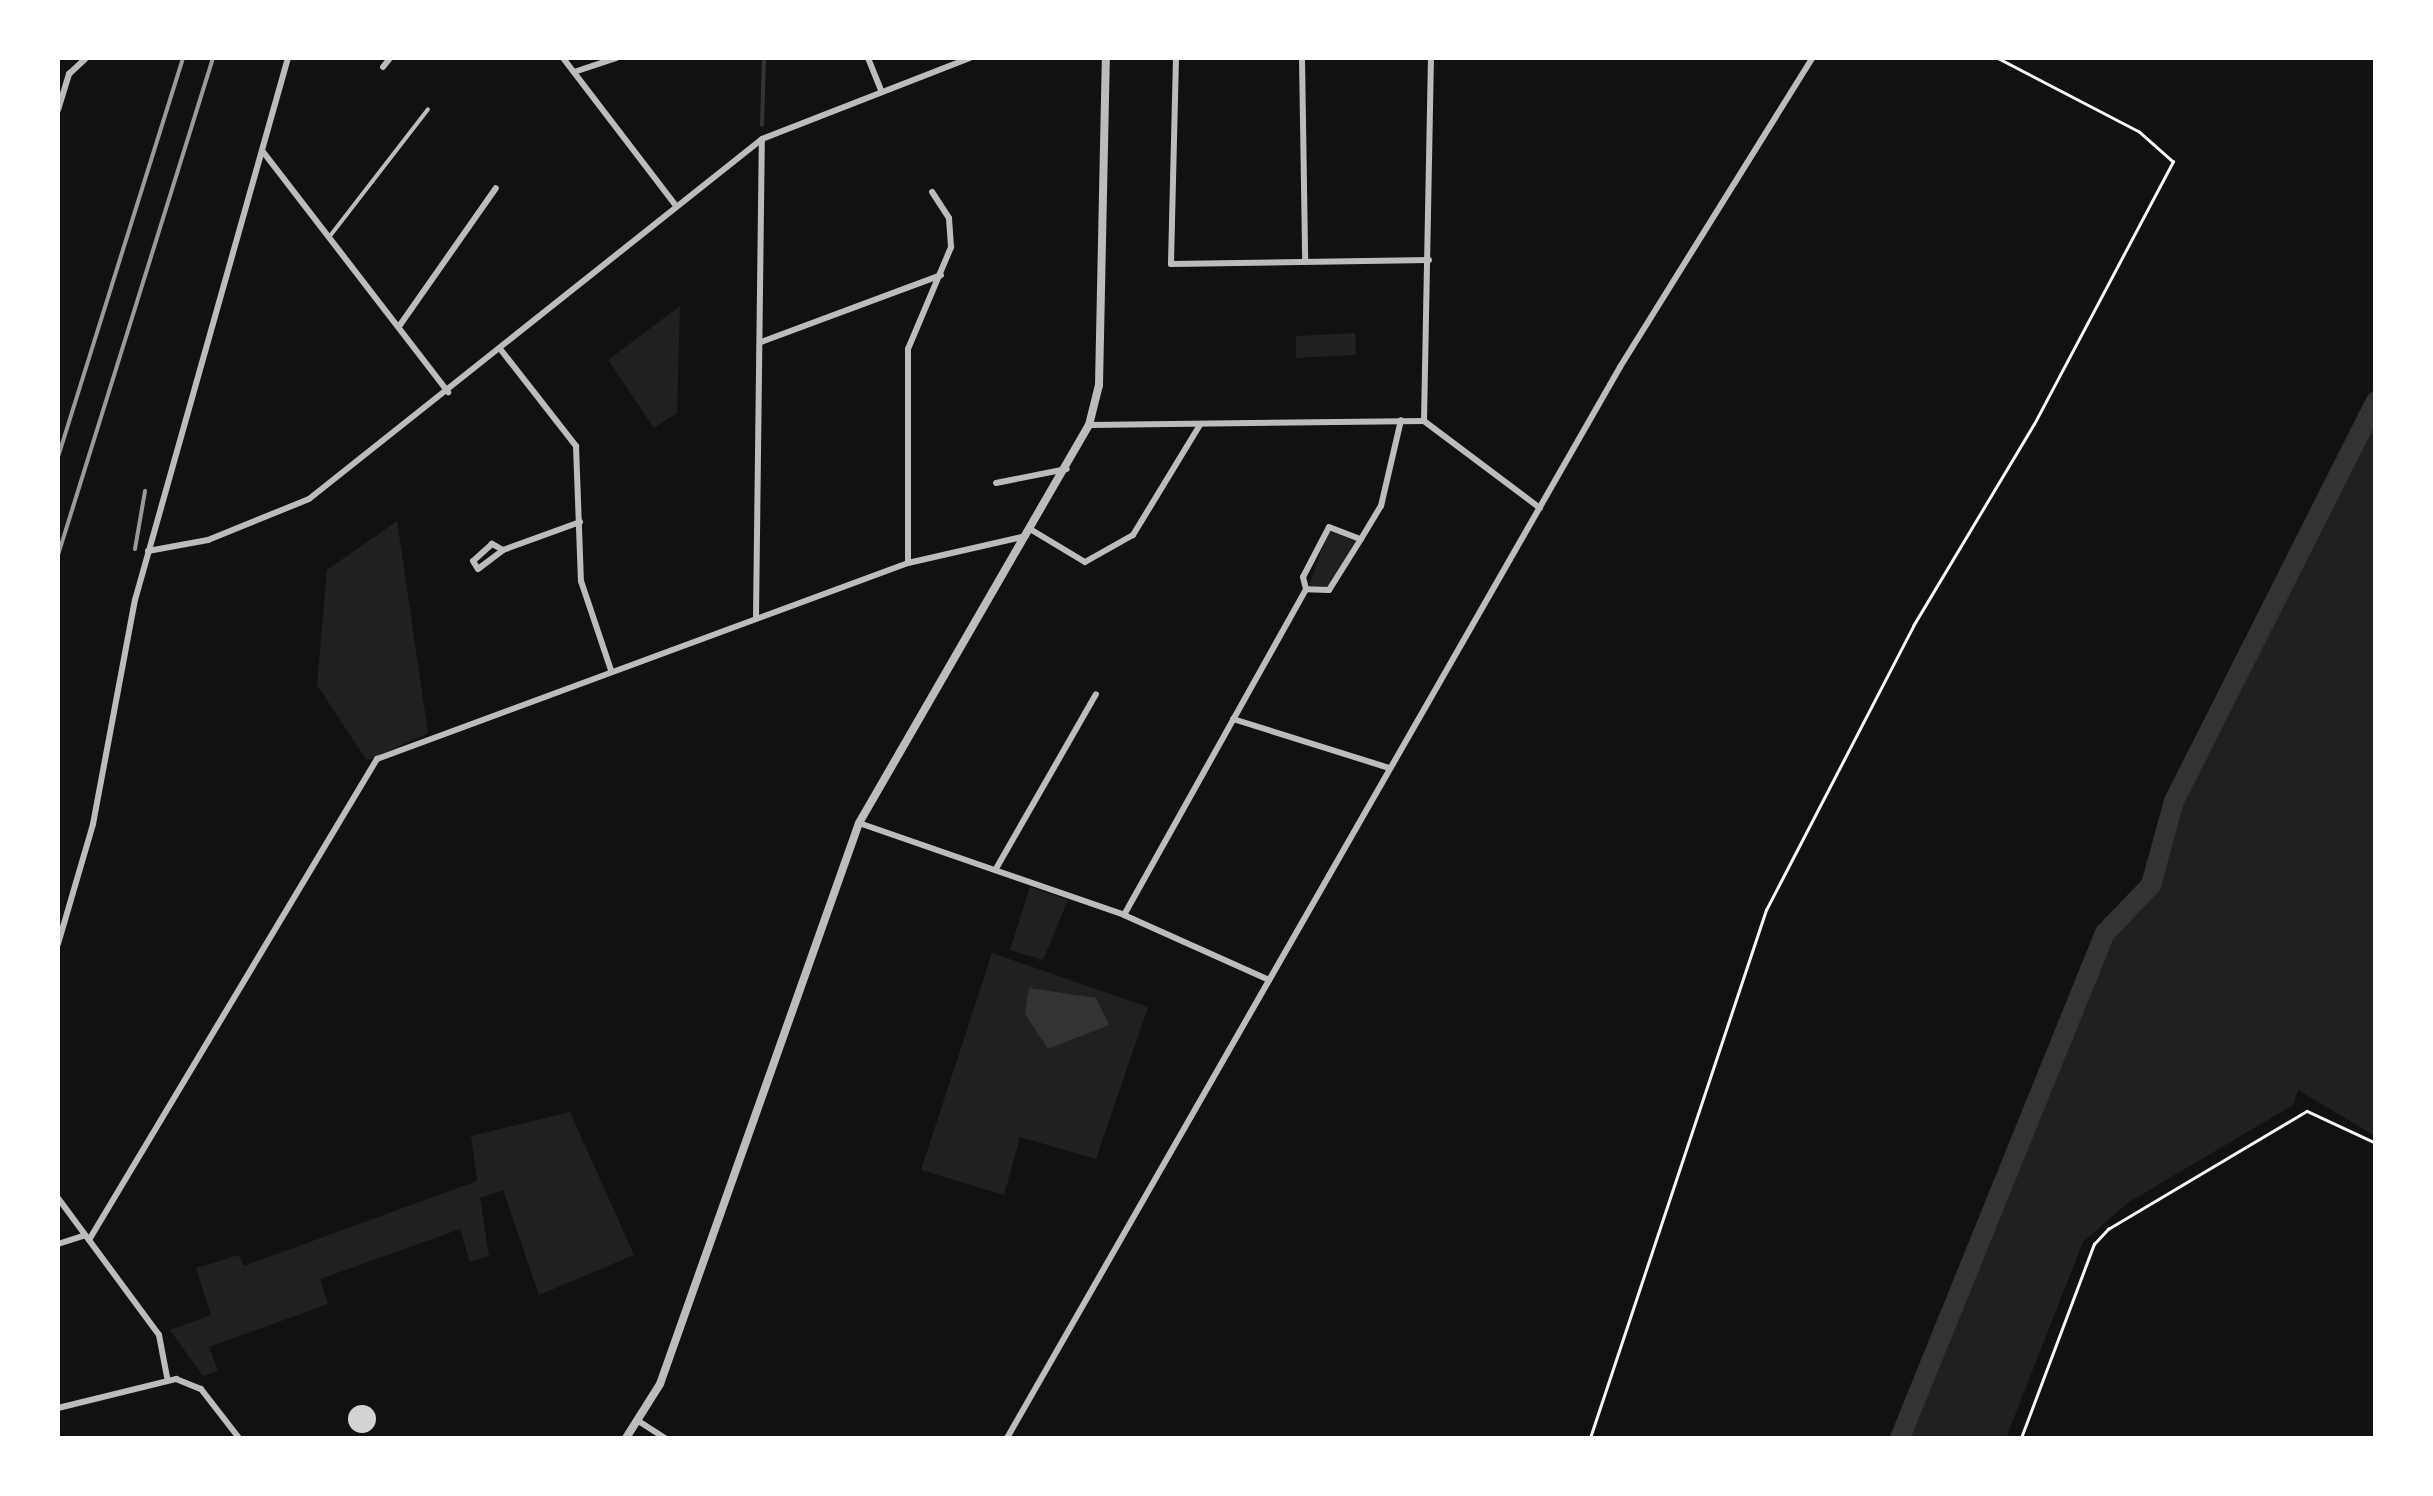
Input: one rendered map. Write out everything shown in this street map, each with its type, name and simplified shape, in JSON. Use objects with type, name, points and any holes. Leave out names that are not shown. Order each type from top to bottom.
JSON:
[{"type":"street","points":[[58,944],[93,824],[148,551],[288,58]]},
{"type":"street","points":[[383,66],[390,58]]},
{"type":"street","points":[[563,58],[676,206]]},
{"type":"street","points":[[574,72],[616,58]]},
{"type":"street","points":[[868,58],[881,90]]},
{"type":"street","points":[[148,551],[208,540],[309,499],[762,139],[970,58]]},
{"type":"street","points":[[626,1438],[640,1422],[860,823],[1068,469],[1089,425],[1101,332],[1106,58]]},
{"type":"street","points":[[1176,58],[1172,264],[1429,260]]},
{"type":"street","points":[[1302,58],[1305,259]]},
{"type":"street","points":[[1424,421],[1431,58]]},
{"type":"street","points":[[1006,1438],[1540,508],[1812,58]]},
{"type":"street","points":[[58,110],[68,74],[85,59]]},
{"type":"street","points":[[756,618],[762,139]]},
{"type":"street","points":[[264,153],[448,392]]},
{"type":"street","points":[[400,325],[496,188]]},
{"type":"street","points":[[908,563],[908,348],[940,276],[948,218],[932,192]]},
{"type":"street","points":[[761,342],[940,276]]},
{"type":"street","points":[[501,350],[576,446],[584,591],[611,670]]},
{"type":"street","points":[[1306,589],[1329,590],[1381,506],[1400,420]]},
{"type":"street","points":[[1089,425],[1424,421],[1540,508]]},
{"type":"street","points":[[58,1244],[87,1238],[377,759],[908,563],[1028,532],[1084,562],[1133,535],[1200,425]]},
{"type":"street","points":[[996,482],[1068,469]]},
{"type":"street","points":[[504,550],[492,544],[473,561],[478,569],[504,550],[580,522]]},
{"type":"street","points":[[1124,914],[1306,589],[1303,577],[1329,527],[1361,539]]},
{"type":"street","points":[[997,867],[1096,694]]},
{"type":"street","points":[[1233,719],[1390,768]]},
{"type":"street","points":[[860,823],[997,867],[1124,914],[1269,980]]},
{"type":"street","points":[[58,1198],[159,1335],[167,1377]]},
{"type":"street","points":[[58,1408],[167,1377],[190,1383],[239,1438]]},
{"type":"street","points":[[640,1422],[665,1438]]},
{"type":"lane","points":[[330,236],[428,109]]},
{"type":"path","points":[[1590,1438],[1766,910],[1913,626],[2034,424],[2173,162],[2139,132],[1997,58]]},
{"type":"path","points":[[2021,1438],[2094,1244],[2307,1111],[2376,1143]]},
{"type":"shaded area","points":[[680,306],[677,413],[654,428],[608,360]]},
{"type":"shaded area","points":[[1355,333],[1356,355],[1296,358],[1296,336]]},
{"type":"shaded area","points":[[2375,415],[2375,1136],[2298,1090],[2293,1105],[2129,1202],[2083,1242],[2006,1438],[1910,1438],[2111,936],[2156,890],[2180,803]]},
{"type":"shaded area","points":[[397,521],[428,733],[367,761],[317,685],[327,570]]},
{"type":"shaded area","points":[[1329,530],[1358,541],[1328,589],[1308,588]]},
{"type":"shaded area","points":[[1030,887],[1068,900],[1043,960],[1010,950]]},
{"type":"shaded area","points":[[992,953],[1148,1007],[1096,1159],[1020,1137],[1004,1195],[921,1170]]},
{"type":"shaded area","points":[[1029,988],[1096,998],[1109,1025],[1048,1049],[1025,1014]]},
{"type":"shaded area","points":[[570,1112],[634,1255],[539,1295],[503,1190],[480,1198],[489,1256],[470,1262],[460,1229],[320,1279],[328,1304],[209,1347],[218,1371],[203,1376],[170,1330],[211,1315],[196,1268],[239,1255],[244,1266],[477,1181],[471,1136]]},
{"type":"building","points":[[362,1405],[372,1409],[376,1419],[372,1429],[362,1433],[352,1429],[348,1419],[352,1409]]},
{"type":"waterway","points":[[762,125],[764,58]]},
{"type":"waterway","points":[[1900,1438],[2105,933],[2151,885],[2174,801],[2376,401]]},
{"type":"railway","points":[[58,457],[183,58]]},
{"type":"railway","points":[[58,555],[213,58]]},
{"type":"railway","points":[[135,549],[145,491]]}]
